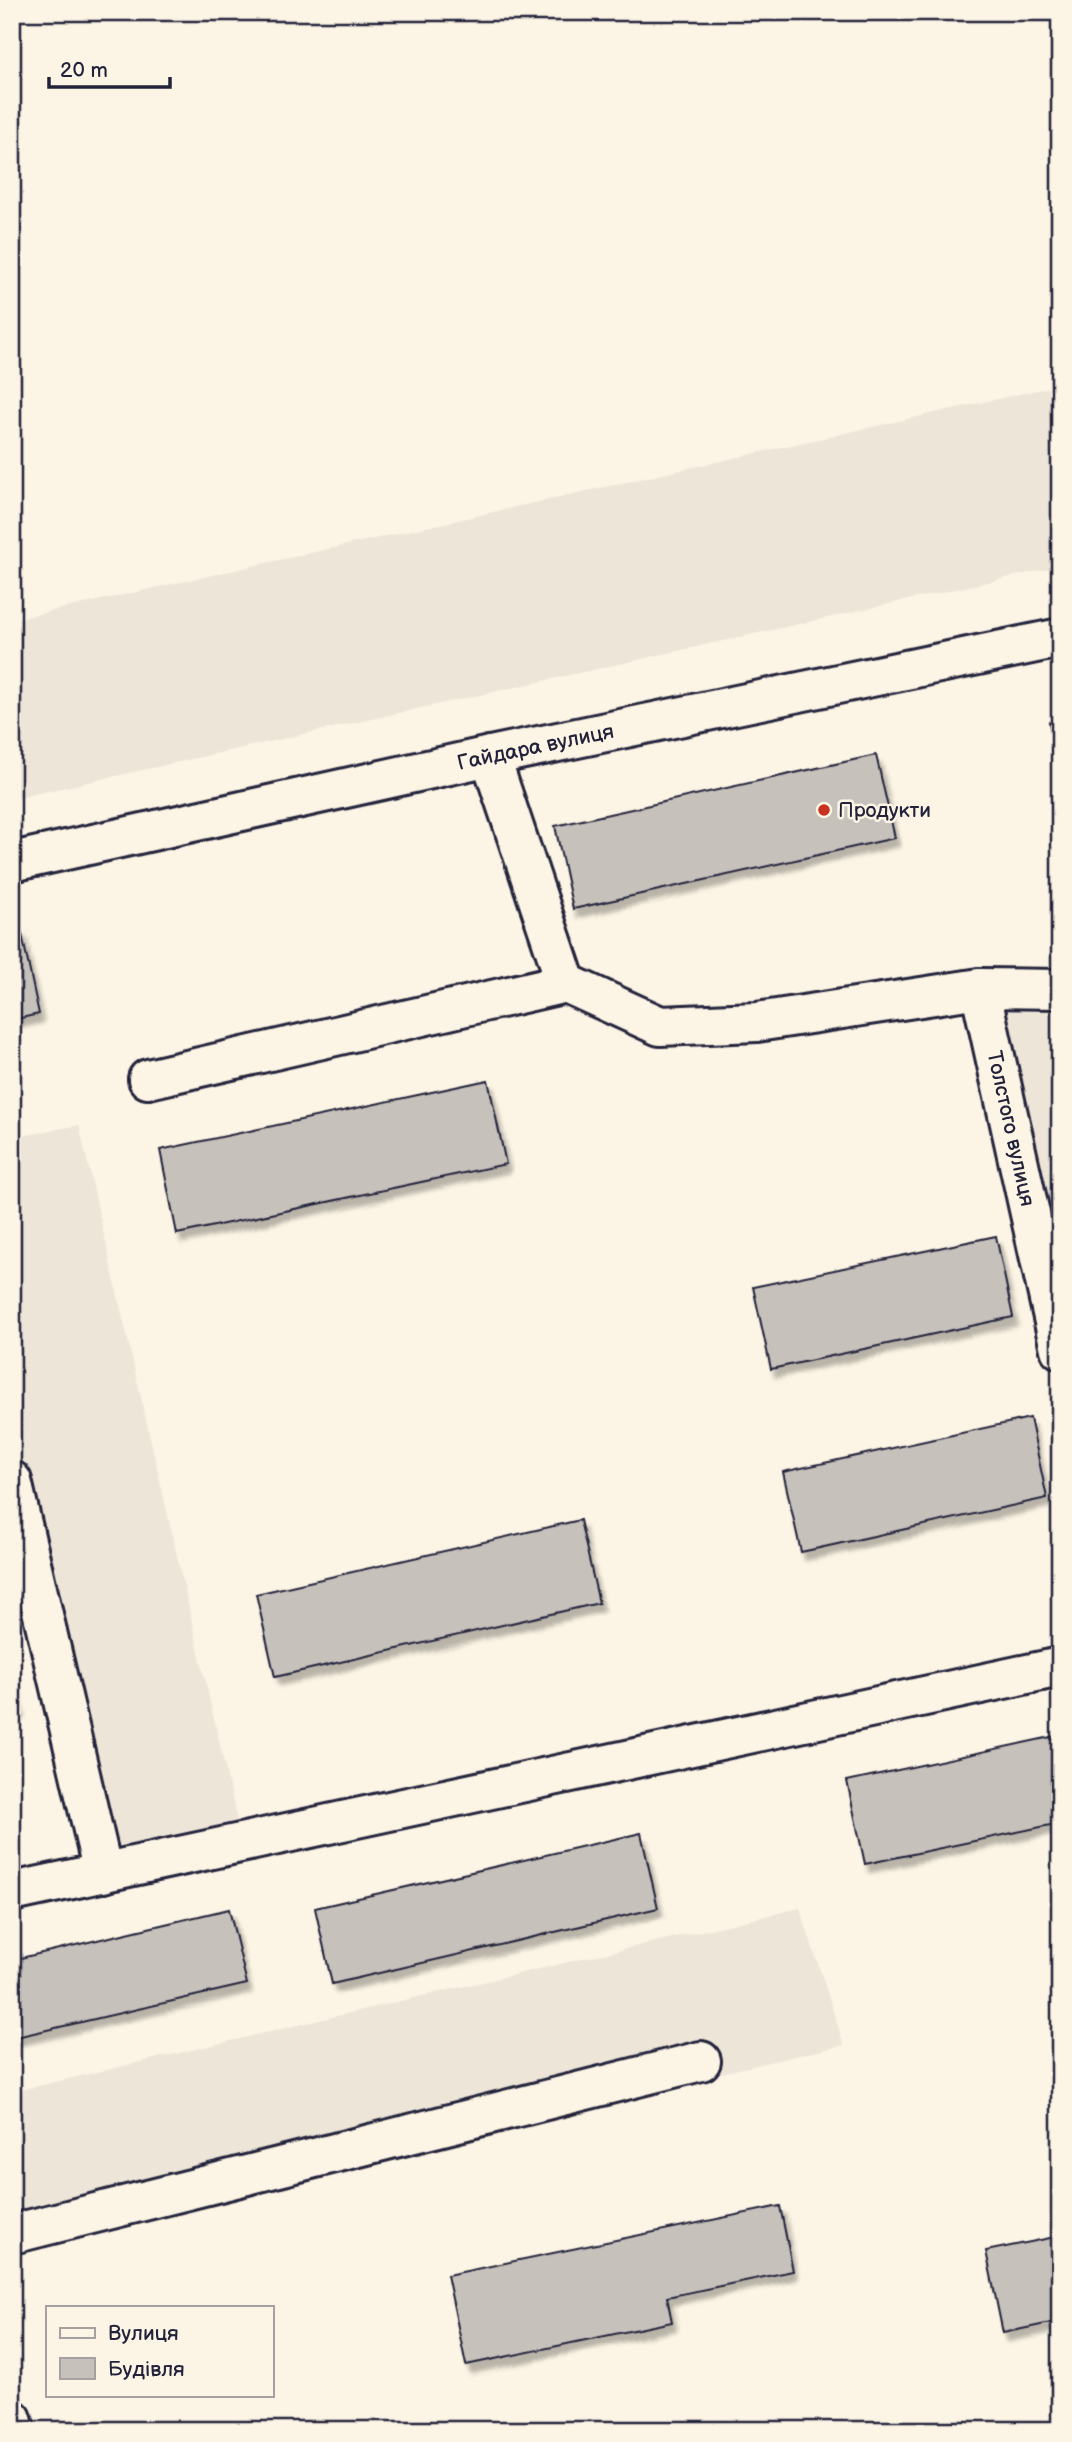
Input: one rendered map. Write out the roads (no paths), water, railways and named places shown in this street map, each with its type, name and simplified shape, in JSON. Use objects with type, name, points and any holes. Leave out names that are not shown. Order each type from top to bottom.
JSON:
[{"type":"street","name":"Гайдара вулиця","points":[[12,862],[490,756],[1060,638]]},
{"type":"street","points":[[490,756],[566,983]]},
{"type":"street","points":[[148,1079],[566,983],[660,1026],[757,1022],[980,988],[1060,989]]},
{"type":"street","name":"Толстого вулиця","points":[[980,988],[1060,1349]]},
{"type":"street","points":[[12,1481],[103,1872]]},
{"type":"street","points":[[12,1892],[1060,1667]]},
{"type":"street","points":[[12,2234],[701,2061]]},
{"type":"street","points":[[12,2419],[15,2430]]},
{"type":"place","name":"Продукти","points":[[824,810]]}]
